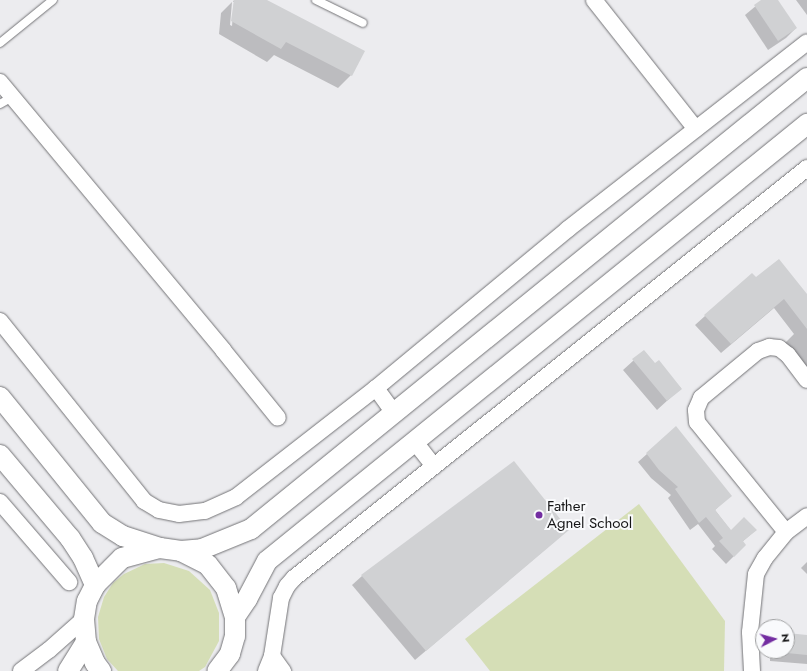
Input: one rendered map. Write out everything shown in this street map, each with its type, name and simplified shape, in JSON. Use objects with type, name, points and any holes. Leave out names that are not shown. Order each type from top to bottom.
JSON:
[{"type":"street","points":[[594,0],[696,129]]},
{"type":"street","points":[[0,321],[144,501],[159,510],[179,514],[205,511],[236,497],[376,388],[568,230],[807,42]]},
{"type":"street","points":[[0,397],[102,523],[123,536],[160,548],[181,551],[202,549],[251,529],[807,78]]},
{"type":"street","points":[[0,82],[6,100],[278,418]]},
{"type":"street","points":[[235,617],[247,599],[267,561],[807,124]]},
{"type":"street","points":[[283,671],[269,664],[281,598],[287,586],[434,466],[807,168]]},
{"type":"street","points":[[786,532],[697,422],[696,410],[701,398],[758,350],[769,347],[779,348],[788,355],[807,380]]},
{"type":"street","points":[[376,388],[394,413]]},
{"type":"street","points":[[415,442],[434,466]]},
{"type":"street","points":[[0,455],[70,538],[83,558],[95,585]]},
{"type":"street","points":[[0,502],[69,582]]},
{"type":"street","points":[[752,671],[750,632],[756,574],[765,558],[786,532],[807,516]]},
{"type":"street","points":[[101,671],[95,663],[86,642],[84,619],[87,601],[95,585],[122,558],[160,548]]},
{"type":"street","points":[[181,551],[208,565],[226,588],[235,617],[234,662],[217,671]]},
{"type":"street","points":[[21,671],[49,650],[84,619]]},
{"type":"street","points":[[68,671],[86,642]]},
{"type":"lane","points":[[0,43],[53,0]]},
{"type":"lane","points":[[316,0],[363,23]]},
{"type":"green space","points":[[639,504],[725,621],[724,671],[490,671],[465,639]]},
{"type":"green space","points":[[164,563],[189,571],[210,590],[219,613],[219,641],[205,667],[199,671],[118,671],[107,659],[99,639],[98,617],[104,597],[113,583],[124,574],[145,564]]},
{"type":"building","points":[[234,0],[267,0],[365,51],[352,76],[286,42],[281,49],[231,21]]},
{"type":"building","points":[[761,0],[778,0],[797,28],[778,41],[754,5]]},
{"type":"building","points":[[779,259],[807,294],[807,329],[784,299],[731,344],[704,315],[752,273],[756,277]]},
{"type":"building","points":[[644,350],[655,363],[659,360],[682,389],[667,401],[632,359]]},
{"type":"building","points":[[676,426],[732,496],[715,510],[731,530],[744,517],[757,530],[743,541],[746,545],[734,557],[719,541],[723,538],[706,517],[699,523],[675,489],[678,487],[659,470],[646,453]]},
{"type":"building","points":[[514,461],[569,530],[426,651],[361,575]]},
{"type":"building","points":[[795,634],[807,635],[807,655],[795,654]]},
{"type":"place","name":"Father Agnel School","points":[[539,515]]}]
